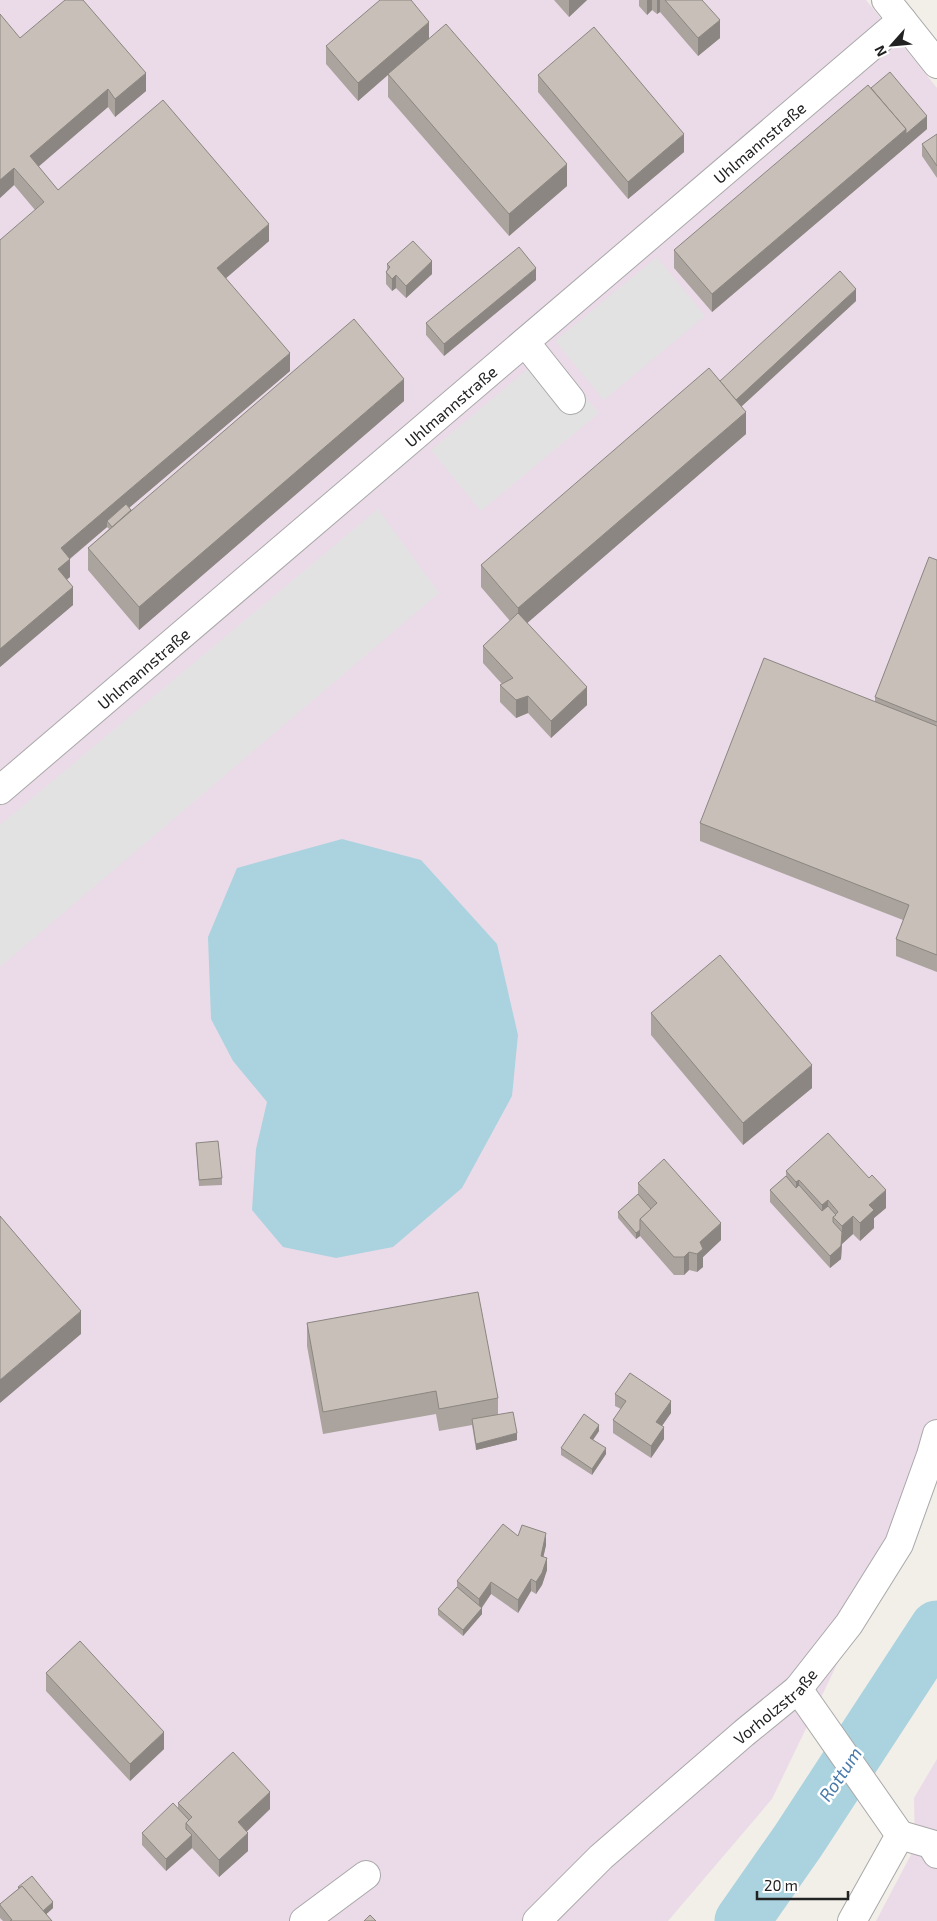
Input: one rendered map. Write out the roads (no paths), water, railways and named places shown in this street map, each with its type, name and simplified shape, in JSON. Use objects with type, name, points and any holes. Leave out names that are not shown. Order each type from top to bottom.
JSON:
[{"type":"street","points":[[894,10],[937,64]]},
{"type":"street","name":"Uhlmannstraße","points":[[0,790],[525,342],[894,10]]},
{"type":"street","points":[[525,342],[570,400]]},
{"type":"street","name":"Vorholzstraße","points":[[537,1921],[601,1857],[744,1733],[798,1689],[849,1624],[899,1544],[937,1434]]},
{"type":"street","points":[[798,1689],[900,1835],[935,1845]]},
{"type":"street","points":[[852,1921],[900,1835]]},
{"type":"street","points":[[304,1921],[366,1875]]},
{"type":"water","points":[[342,839],[421,860],[497,944],[518,1035],[512,1096],[462,1188],[393,1247],[336,1258],[283,1247],[252,1210],[256,1149],[267,1102],[233,1061],[211,1019],[208,937],[237,868]]},
{"type":"waterway","name":"Rottum","points":[[742,1921],[798,1841],[937,1628]]}]
